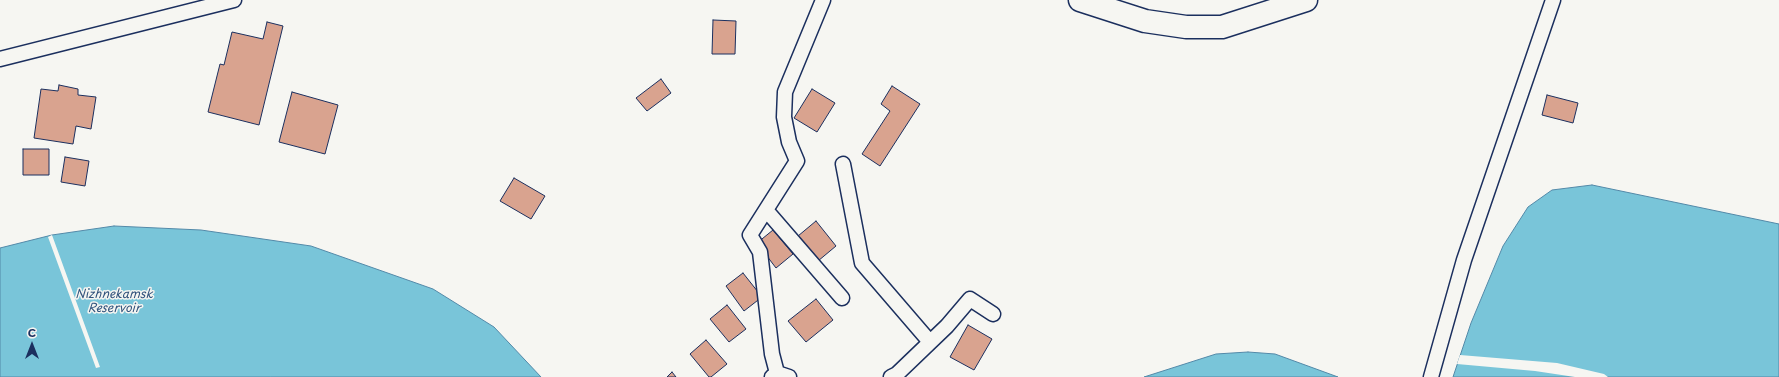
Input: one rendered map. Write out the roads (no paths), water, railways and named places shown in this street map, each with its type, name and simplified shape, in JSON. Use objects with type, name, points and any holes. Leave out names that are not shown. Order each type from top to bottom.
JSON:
[{"type":"street","points":[[1080,0],[1145,21],[1186,27],[1222,27],[1306,0]]},
{"type":"lane","points":[[0,59],[234,0]]},
{"type":"lane","points":[[780,376],[772,354],[760,252],[750,236],[797,161],[789,142],[784,117],[785,92],[823,0]]},
{"type":"lane","points":[[1431,377],[1464,260],[1553,0]]},
{"type":"lane","points":[[844,164],[862,263],[930,342]]},
{"type":"lane","points":[[766,210],[842,298]]},
{"type":"lane","points":[[892,377],[947,326],[970,299],[992,314]]},
{"type":"water","points":[[1592,185],[1779,224],[1779,377],[1453,377],[1471,323],[1503,246],[1528,207],[1552,190]]},
{"type":"water","name":"Nizhnekamsk Reservoir","points":[[114,226],[201,230],[311,246],[433,289],[494,327],[541,377],[0,377],[0,248],[52,235]]},
{"type":"water","points":[[1248,352],[1275,354],[1338,377],[1144,377],[1216,354]]}]
